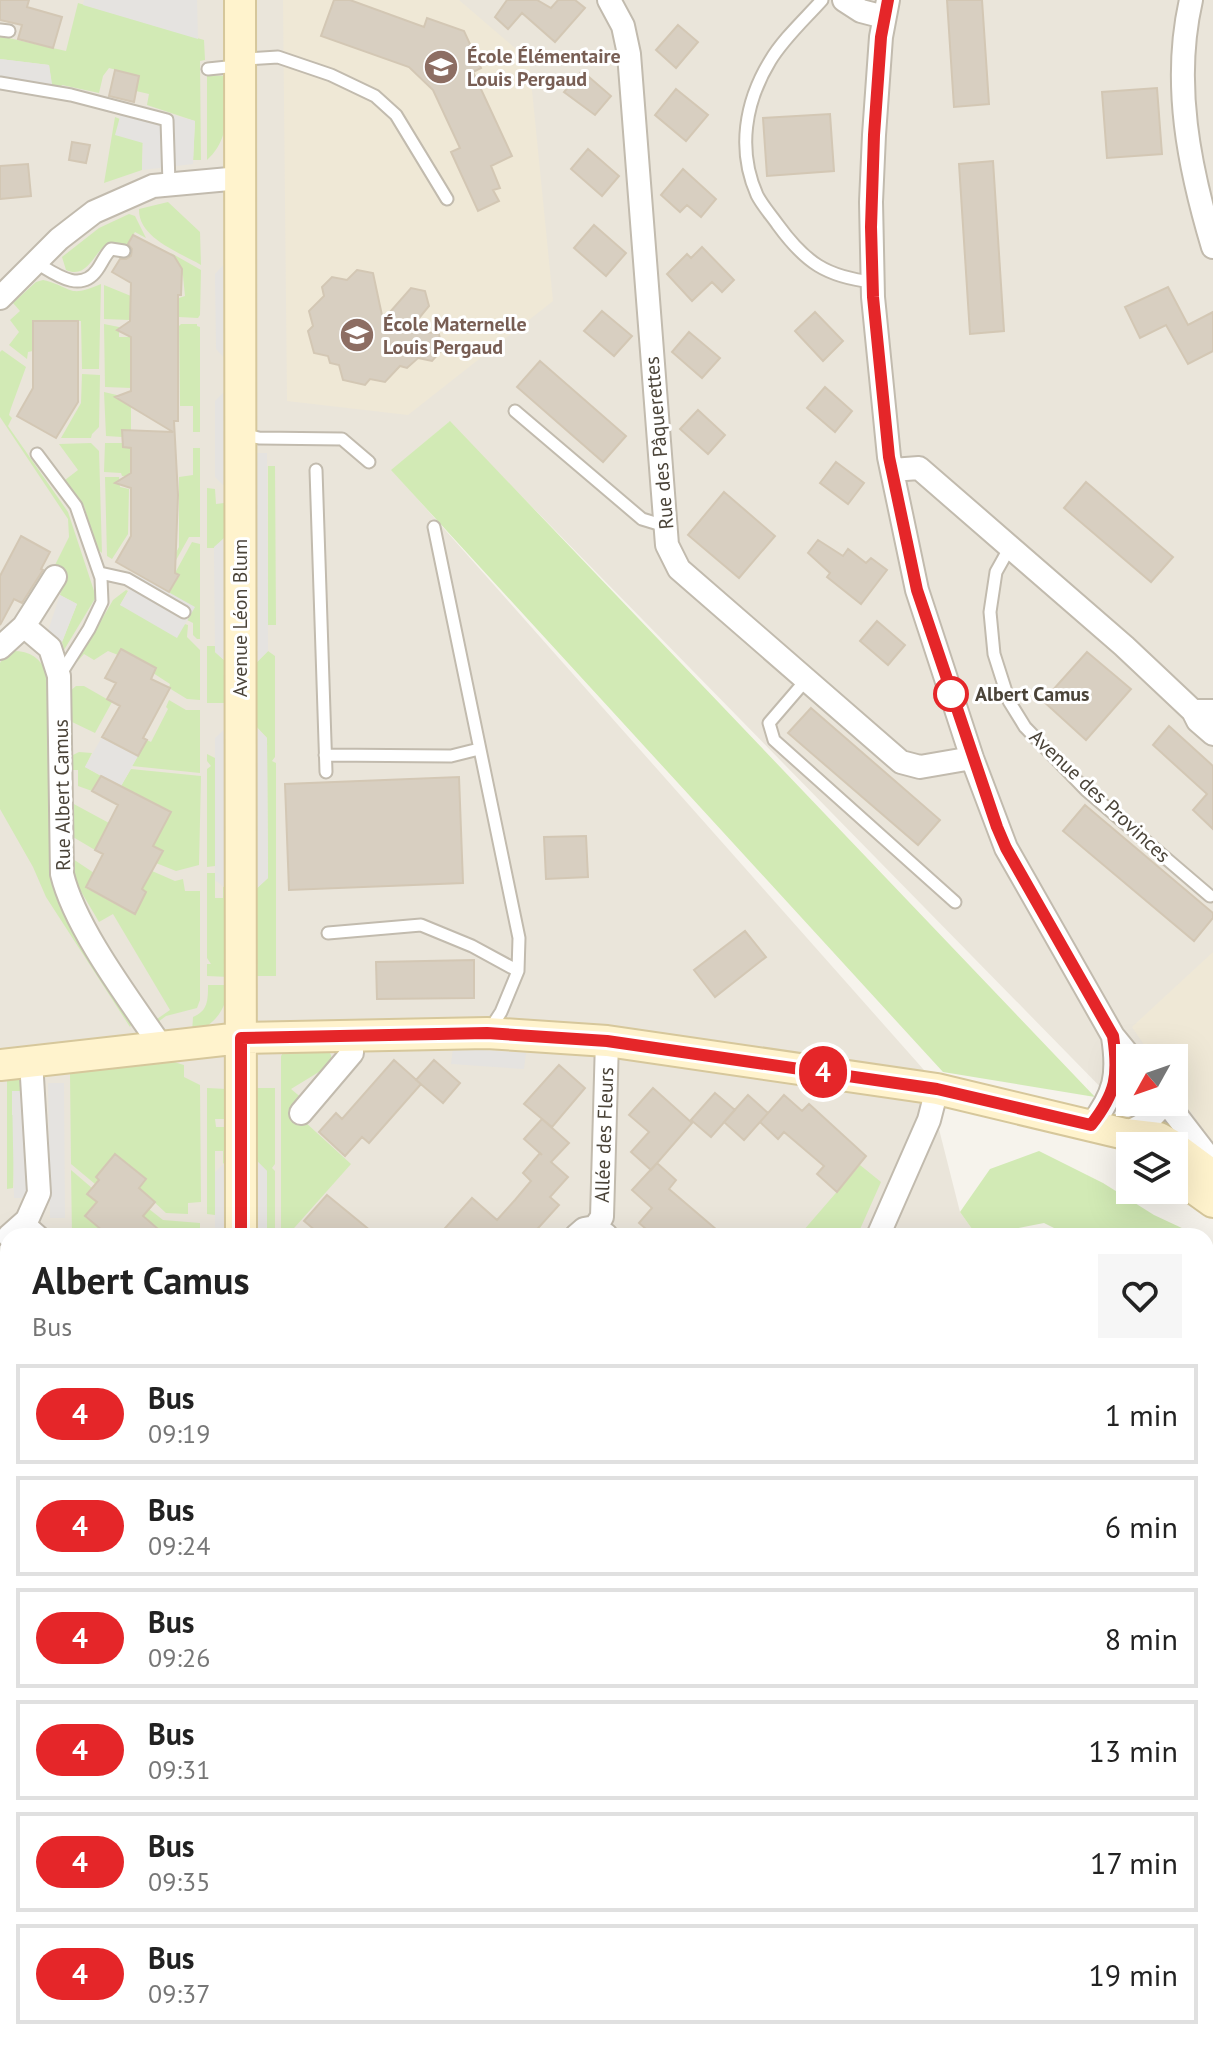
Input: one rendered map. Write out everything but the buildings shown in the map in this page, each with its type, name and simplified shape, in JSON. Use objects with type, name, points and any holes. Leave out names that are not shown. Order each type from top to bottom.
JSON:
[{"type":"street","name":"Avenue Léon Blum","points":[[240,0],[241,1228]]},
{"type":"street","name":"Rue des Pâquerettes","points":[[609,0],[623,26],[629,54],[667,545],[679,569],[901,762],[920,767],[972,758]]},
{"type":"street","points":[[844,0],[861,11],[886,8],[881,37],[872,175],[873,282],[892,470],[917,590],[972,758],[1006,848],[1120,1044]]},
{"type":"street","points":[[1191,0],[1185,28],[1182,76],[1187,140],[1196,193],[1213,247]]},
{"type":"street","points":[[0,298],[59,239],[94,212],[153,186],[240,178]]},
{"type":"street","points":[[892,470],[919,468],[1203,711],[1198,721],[1213,734]]},
{"type":"street","points":[[0,648],[24,626],[55,577]]},
{"type":"street","name":"Rue Albert Camus","points":[[24,626],[50,648],[59,676],[62,874],[67,897],[161,1046]]},
{"type":"street","points":[[0,1065],[241,1038],[487,1033],[607,1041],[937,1089],[1091,1125],[1116,1134]]},
{"type":"street","points":[[301,1113],[352,1053],[352,1035]]},
{"type":"street","points":[[1091,1125],[1102,1111],[1116,1080],[1113,1036]]},
{"type":"street","name":"Allée des Fleurs","points":[[596,1228],[602,1217],[607,1041]]},
{"type":"street","points":[[18,1228],[27,1220],[39,1193],[31,1061]]},
{"type":"street","points":[[882,1228],[929,1120],[937,1089]]},
{"type":"street","points":[[1139,1132],[1153,1116]]},
{"type":"street","points":[[1177,1116],[1213,1163]]},
{"type":"street","points":[[1188,1157],[1213,1176]]},
{"type":"street","points":[[1188,1184],[1213,1202]]},
{"type":"lane","points":[[822,0],[771,60],[749,107],[744,152],[758,196],[797,252],[828,272],[851,280],[873,282]]},
{"type":"lane","points":[[208,69],[237,66],[244,59],[278,57],[331,75],[375,96],[396,115],[447,199]]},
{"type":"lane","points":[[0,83],[71,95],[167,120],[169,184]]},
{"type":"lane","points":[[35,262],[64,279],[78,281],[91,277],[111,249],[124,251]]},
{"type":"lane","points":[[515,411],[642,519],[665,526]]},
{"type":"lane","points":[[240,434],[259,438],[342,439],[369,462]]},
{"type":"lane","points":[[37,454],[76,506],[100,573],[102,602],[59,676]]},
{"type":"lane","points":[[316,470],[326,772]]},
{"type":"lane","points":[[434,527],[519,938],[518,971],[501,1012],[487,1033]]},
{"type":"lane","name":"Avenue des Provinces","points":[[1010,547],[996,572],[990,612],[994,654],[1009,701],[1025,727],[1086,790],[1210,896]]},
{"type":"lane","points":[[100,573],[127,579],[184,612]]},
{"type":"lane","points":[[806,680],[769,723],[774,740],[955,902]]},
{"type":"lane","points":[[325,755],[451,756],[479,749]]},
{"type":"lane","points":[[328,933],[421,925],[472,946],[518,971]]},
{"type":"lane","points":[[27,1220],[36,1228]]},
{"type":"shaded area","points":[[0,0],[1213,0],[1213,1202],[1188,1176],[1188,1132],[1144,1132],[1129,1116],[1188,1116],[1188,1044],[1116,1044],[1116,1103],[449,422],[392,470],[924,1070],[960,1212],[971,1228],[0,1228]]},
{"type":"shaded area","points":[[84,0],[197,0],[198,39],[83,5]]},
{"type":"shaded area","points":[[283,0],[459,0],[529,60],[553,301],[408,415],[287,401]]},
{"type":"shaded area","points":[[0,59],[49,65],[52,84],[0,77]]},
{"type":"shaded area","points":[[124,102],[195,121],[193,164],[142,170],[143,143],[115,135]]},
{"type":"shaded area","points":[[226,262],[227,361],[216,349],[215,274]]},
{"type":"shaded area","points":[[227,389],[229,491],[215,477],[215,401]]},
{"type":"shaded area","points":[[255,453],[267,453],[268,651],[253,666]]},
{"type":"shaded area","points":[[230,533],[230,665],[215,652],[214,547]]},
{"type":"shaded area","points":[[138,575],[195,607],[177,638],[120,605]]},
{"type":"shaded area","points":[[60,595],[77,604],[62,642],[47,634]]},
{"type":"shaded area","points":[[253,724],[267,738],[268,878],[253,892]]},
{"type":"shaded area","points":[[229,725],[230,892],[215,880],[215,738]]},
{"type":"shaded area","points":[[102,737],[138,756],[121,786],[85,767]]},
{"type":"shaded area","points":[[1213,952],[1213,1142],[1188,1108],[1188,1044],[1144,1044],[1132,1027]]},
{"type":"shaded area","points":[[453,1048],[526,1053],[524,1069],[451,1064]]},
{"type":"shaded area","points":[[48,1083],[64,1083],[65,1218],[50,1218]]},
{"type":"shaded area","points":[[12,1091],[28,1091],[28,1198],[14,1198]]},
{"type":"shaded area","points":[[253,1157],[267,1171],[267,1228],[253,1228]]},
{"type":"shaded area","points":[[230,1158],[230,1228],[215,1228],[215,1172]]},
{"type":"green space","points":[[78,3],[204,40],[205,60],[200,61],[201,160],[193,160],[195,121],[147,105],[149,94],[136,91],[139,76],[109,68],[103,76],[99,93],[62,85],[60,88],[52,87],[49,65],[0,59],[0,36],[66,51]]},
{"type":"green space","points":[[207,75],[226,76],[227,110],[221,142],[207,160]]},
{"type":"green space","points":[[115,117],[120,119],[116,135],[143,125],[142,170],[104,183]]},
{"type":"green space","points":[[168,202],[200,232],[201,265],[161,243],[140,219],[139,209]]},
{"type":"green space","points":[[129,214],[135,216],[146,238],[135,232],[127,245],[111,242],[105,246],[86,268],[74,272],[66,270],[62,257],[99,228]]},
{"type":"green space","points":[[171,253],[201,270],[198,318],[179,317],[179,298],[185,296],[183,276]]},
{"type":"green space","points":[[43,280],[76,291],[101,284],[99,369],[82,369],[81,321],[33,321],[33,351],[28,352],[27,359],[9,345],[19,332],[10,320],[20,311],[13,303],[36,282]]},
{"type":"green space","points":[[104,285],[131,296],[130,320],[104,319]]},
{"type":"green space","points":[[104,324],[119,327],[119,337],[131,337],[131,388],[105,387]]},
{"type":"green space","points":[[181,324],[197,324],[200,327],[200,432],[193,432],[193,406],[180,406]]},
{"type":"green space","points":[[2,350],[26,367],[8,426],[68,512],[96,597],[64,650],[62,642],[77,604],[60,595],[64,580],[51,573],[69,537],[68,519],[0,417]]},
{"type":"green space","points":[[82,374],[100,375],[99,427],[91,438],[61,438],[81,403]]},
{"type":"green space","points":[[104,392],[121,396],[131,403],[131,430],[123,430],[122,437],[106,436]]},
{"type":"green space","points":[[450,421],[1095,1097],[943,1072],[391,470]]},
{"type":"green space","points":[[91,443],[99,451],[102,553],[97,549],[84,506],[65,480],[78,470],[59,444]]},
{"type":"green space","points":[[105,443],[122,443],[123,447],[131,448],[131,477],[104,472]]},
{"type":"green space","points":[[193,448],[200,448],[200,537],[189,537],[175,562],[172,560],[179,547],[179,477],[193,475]]},
{"type":"green space","points":[[268,466],[275,466],[276,625],[268,625]]},
{"type":"green space","points":[[105,477],[119,477],[120,487],[129,489],[128,534],[112,559],[107,556]]},
{"type":"green space","points":[[207,488],[215,489],[216,504],[224,503],[224,489],[227,489],[227,535],[214,548],[207,548]]},
{"type":"green space","points":[[192,542],[200,544],[200,639],[193,635],[193,623],[187,620],[169,592],[179,576],[175,573]]},
{"type":"green space","points":[[126,590],[120,605],[188,625],[187,637],[200,650],[200,700],[187,699],[169,688],[170,684],[153,673],[156,668],[121,649],[118,655],[108,651],[94,660],[84,654],[77,662],[113,600]]},
{"type":"green space","points":[[207,646],[215,646],[215,652],[226,662],[230,703],[207,703]]},
{"type":"green space","points":[[13,651],[34,656],[47,674],[50,823],[55,889],[132,1023],[130,1027],[46,897],[0,809],[0,663],[6,653]]},
{"type":"green space","points":[[268,651],[275,656],[275,757],[272,761],[276,763],[276,976],[253,976],[255,890],[268,878],[267,738],[254,724],[254,665]]},
{"type":"green space","points":[[76,686],[84,686],[112,702],[95,733],[70,721],[69,692]]},
{"type":"green space","points":[[169,700],[186,710],[200,710],[200,773],[132,766],[147,740],[151,742],[168,709]]},
{"type":"green space","points":[[79,752],[92,753],[85,767],[101,776],[92,791],[78,786],[78,770],[71,770],[71,756]]},
{"type":"green space","points":[[207,754],[215,758],[215,866],[207,867],[207,769],[211,766]]},
{"type":"green space","points":[[131,769],[201,776],[199,865],[176,871],[156,863],[162,851],[153,845],[121,786]]},
{"type":"green space","points":[[72,803],[109,823],[95,850],[73,837]]},
{"type":"green space","points":[[73,859],[94,873],[86,888],[134,914],[146,892],[142,889],[152,871],[175,881],[183,879],[185,891],[200,891],[200,1000],[197,1008],[166,1016],[158,1022],[157,1019],[170,1010],[113,914],[99,922],[76,883]]},
{"type":"green space","points":[[207,873],[215,873],[215,898],[223,898],[223,886],[227,890],[229,977],[207,976],[207,964],[211,964],[207,958]]},
{"type":"green space","points":[[208,985],[229,985],[225,1002],[213,1021],[192,1033],[193,1017],[202,1012],[206,1004]]},
{"type":"green space","points":[[328,1050],[332,1064],[291,1089],[303,1099],[293,1111],[351,1164],[294,1228],[281,1228],[283,1053]]},
{"type":"green space","points":[[174,1062],[184,1065],[184,1077],[200,1085],[201,1202],[188,1203],[188,1214],[166,1213],[139,1188],[146,1179],[115,1154],[96,1177],[99,1180],[95,1184],[71,1164],[70,1073]]},
{"type":"green space","points":[[23,1079],[28,1091],[12,1091],[12,1115],[28,1115],[14,1161],[13,1188],[7,1189],[7,1080]]},
{"type":"green space","points":[[207,1088],[227,1089],[229,1119],[215,1119],[216,1127],[229,1127],[229,1157],[223,1164],[223,1151],[215,1151],[215,1215],[207,1214]]},
{"type":"green space","points":[[253,1088],[275,1088],[275,1164],[272,1168],[275,1171],[275,1228],[267,1228],[267,1171],[255,1159]]},
{"type":"green space","points":[[1039,1151],[1116,1191],[1116,1204],[1136,1204],[1182,1228],[1054,1228],[1044,1223],[1018,1228],[971,1228],[960,1212],[990,1169]]},
{"type":"green space","points":[[860,1165],[881,1182],[861,1228],[806,1228]]},
{"type":"green space","points":[[71,1170],[92,1188],[87,1194],[97,1202],[85,1217],[99,1228],[72,1228]]},
{"type":"green space","points":[[149,1209],[163,1220],[200,1223],[200,1228],[157,1228],[143,1216]]},
{"type":"bus line","name":"4","points":[[241,1228],[241,1038],[487,1033],[607,1041],[937,1089],[1091,1125],[1102,1111],[1116,1080],[1113,1036],[997,827],[917,590],[889,457],[873,297],[871,227],[881,37],[888,0]]},
{"type":"place","name":"École Élémentaire Louis Pergaud","points":[[441,67]]},
{"type":"place","name":"École Maternelle Louis Pergaud","points":[[357,335]]},
{"type":"place","name":"Albert Camus","points":[[951,694]]}]
